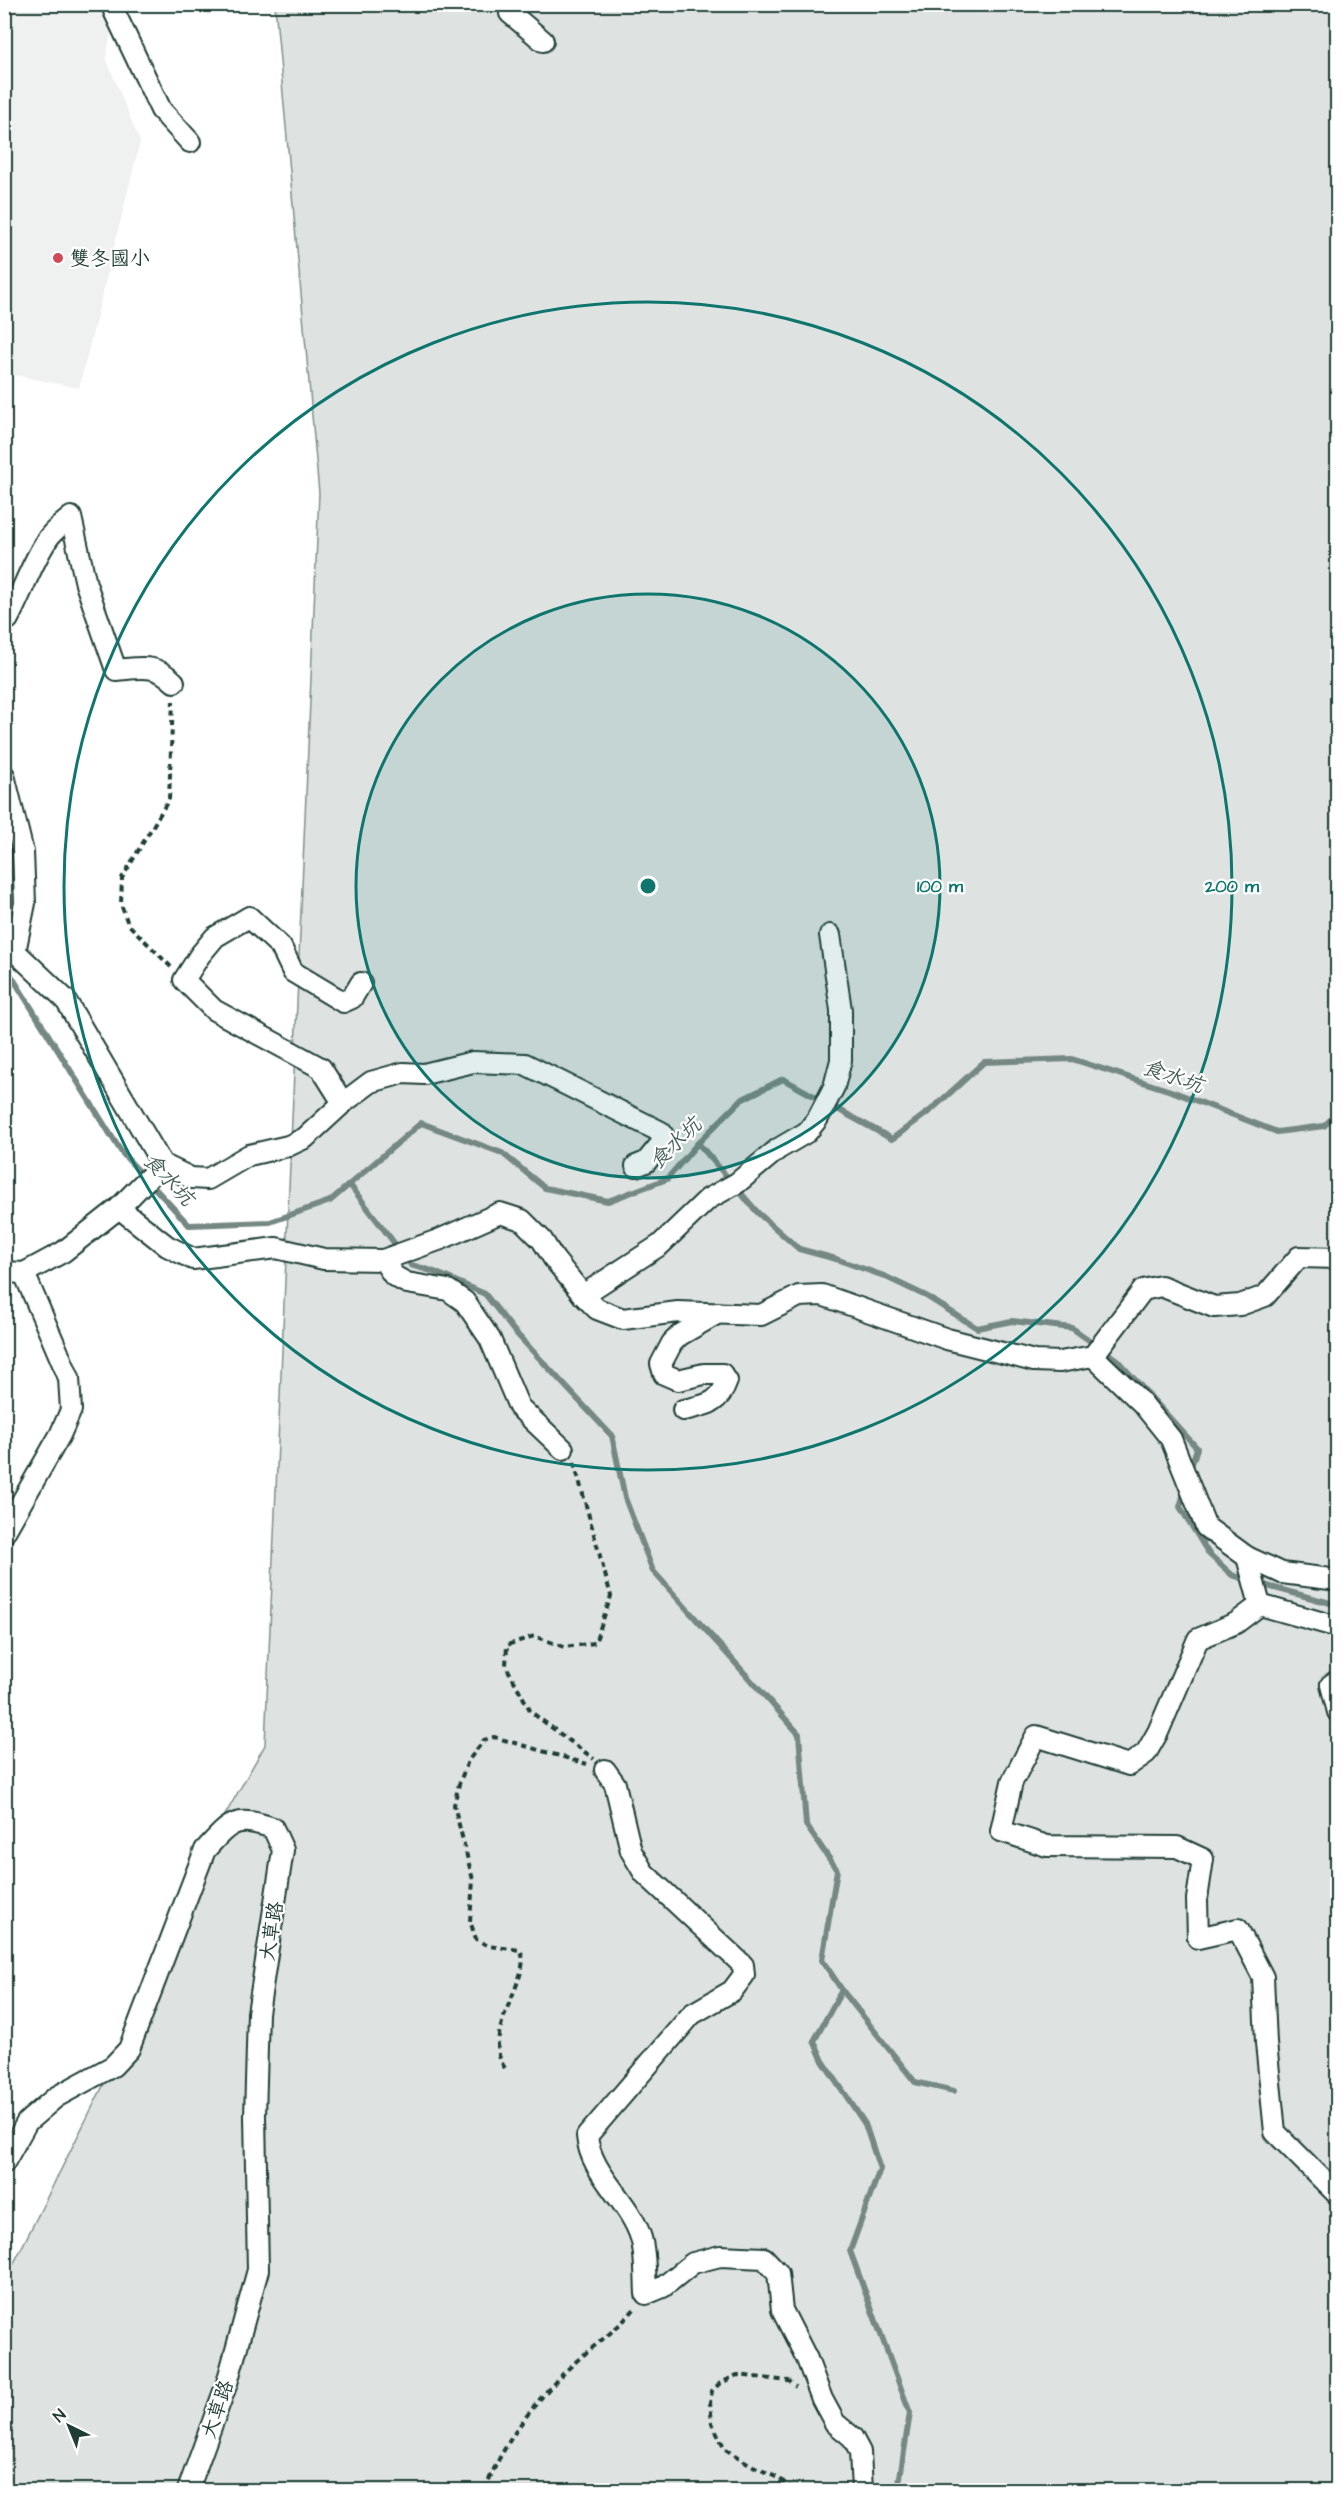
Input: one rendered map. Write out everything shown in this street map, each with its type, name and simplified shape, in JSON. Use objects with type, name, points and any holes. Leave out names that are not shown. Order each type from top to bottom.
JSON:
[{"type":"street","points":[[116,4],[114,11],[160,110],[190,142]]},
{"type":"street","points":[[511,4],[510,13],[543,41]]},
{"type":"street","points":[[4,622],[21,596],[48,538],[71,517],[86,584],[116,670],[145,667],[163,671],[174,682]]},
{"type":"street","points":[[4,775],[22,852],[25,903],[10,946],[65,999],[162,1164],[191,1178],[208,1179],[249,1155],[288,1146],[305,1138],[343,1103],[371,1082],[403,1073],[424,1074],[473,1062],[525,1064],[661,1132],[665,1139],[646,1162],[636,1166]]},
{"type":"street","points":[[343,1103],[321,1068],[214,1010],[184,980],[215,937],[249,917],[281,948],[293,972],[343,1002],[352,998],[362,983]]},
{"type":"street","points":[[583,1295],[660,1245],[708,1199],[732,1186],[778,1149],[807,1132],[818,1118],[834,1087],[841,1060],[841,1010],[830,936]]},
{"type":"street","points":[[4,1533],[60,1435],[71,1410],[69,1378],[14,1272],[63,1252],[119,1208],[162,1164]]},
{"type":"street","points":[[119,1208],[166,1246],[193,1259],[276,1248],[324,1258],[392,1257],[441,1239],[500,1213],[522,1220],[542,1240],[554,1259],[597,1309],[623,1319],[678,1312],[761,1315],[799,1296],[822,1295],[947,1339],[1034,1361],[1059,1362],[1093,1356],[1143,1290],[1161,1286],[1214,1307],[1240,1305],[1265,1296],[1299,1257],[1338,1258]]},
{"type":"street","points":[[392,1257],[394,1276],[407,1283],[448,1290],[465,1302],[490,1339],[519,1407],[563,1449]]},
{"type":"street","points":[[682,1410],[710,1405],[723,1394],[727,1381],[722,1374],[704,1374],[678,1380],[664,1374],[661,1364],[672,1343],[680,1335],[718,1313]]},
{"type":"street","points":[[1093,1356],[1142,1403],[1171,1439],[1206,1527],[1249,1563],[1282,1573],[1338,1580]]},
{"type":"street","points":[[1249,1563],[1259,1601]]},
{"type":"street","points":[[1259,1601],[1338,1627]]},
{"type":"street","points":[[1259,1601],[1236,1623],[1198,1639],[1158,1732],[1146,1753],[1129,1765],[1036,1736],[1027,1749],[1012,1782],[1001,1831],[1047,1845],[1177,1847],[1203,1859],[1197,1899],[1198,1938],[1238,1929],[1263,1977],[1266,2043],[1275,2132],[1338,2195]]},
{"type":"street","points":[[1338,1680],[1331,1685],[1338,1712]]},
{"type":"street","points":[[605,1770],[615,1784],[631,1851],[644,1873],[743,1965],[744,1975],[732,1991],[692,2014],[587,2136],[588,2152],[626,2208],[641,2239],[646,2294],[663,2287],[693,2263],[720,2256],[764,2258],[778,2273],[782,2310],[807,2359],[822,2399],[835,2423],[852,2437],[860,2452],[862,2490]]},
{"type":"street","name":"大草路","points":[[4,2163],[27,2122],[56,2097],[112,2066],[129,2049],[205,1850],[226,1827],[248,1820],[273,1828],[283,1850],[258,2013],[255,2116],[258,2270],[227,2383],[188,2490]]},
{"type":"path","points":[[174,682],[169,799],[122,878],[121,904],[128,924],[184,980]]},
{"type":"path","points":[[563,1449],[576,1464],[610,1596],[595,1643],[564,1647],[534,1636],[507,1645],[506,1666],[531,1712],[605,1770]]},
{"type":"path","points":[[505,2068],[499,2060],[499,2035],[521,1971],[523,1955],[520,1950],[488,1946],[476,1939],[470,1922],[473,1880],[454,1805],[459,1784],[468,1761],[483,1740],[494,1737],[605,1770]]},
{"type":"path","points":[[485,2490],[494,2465],[519,2427],[564,2373],[628,2317],[646,2294]]},
{"type":"path","points":[[793,2490],[780,2479],[725,2449],[712,2423],[710,2402],[712,2391],[719,2384],[737,2375],[789,2381],[804,2394]]},
{"type":"shaded area","name":"雙冬國小","points":[[4,5],[116,5],[106,58],[140,142],[79,388],[5,373]]},
{"type":"shaded area","points":[[275,5],[1337,5],[1337,2490],[5,2490],[4,2283],[113,2066],[205,1850],[265,1745],[319,493]]},
{"type":"waterway","name":"食水坑","points":[[4,964],[122,1153],[189,1225],[270,1222],[330,1201],[421,1123],[502,1153],[545,1188],[608,1201],[667,1179],[698,1143],[741,1100],[783,1079],[892,1139],[931,1110],[984,1062],[1072,1059],[1174,1092],[1277,1132],[1324,1126],[1338,1112]]},
{"type":"waterway","points":[[698,1143],[758,1213],[799,1249],[884,1276],[926,1296],[977,1328],[1012,1321],[1072,1328],[1117,1360],[1197,1448],[1190,1470]]},
{"type":"waterway","points":[[350,1185],[411,1265],[432,1271],[485,1294],[514,1331],[612,1436],[625,1498],[653,1571],[799,1734],[806,1825],[837,1870],[822,1960],[842,1990],[814,2041],[823,2061],[865,2124],[880,2169],[850,2251],[910,2413],[898,2490]]},
{"type":"waterway","points":[[1185,1489],[1180,1507],[1209,1554],[1232,1575],[1250,1581]]},
{"type":"waterway","points":[[1260,1584],[1338,1605]]},
{"type":"waterway","points":[[842,1990],[915,2082],[954,2091]]},
{"type":"place","name":"雙冬國小","points":[[58,258]]}]
